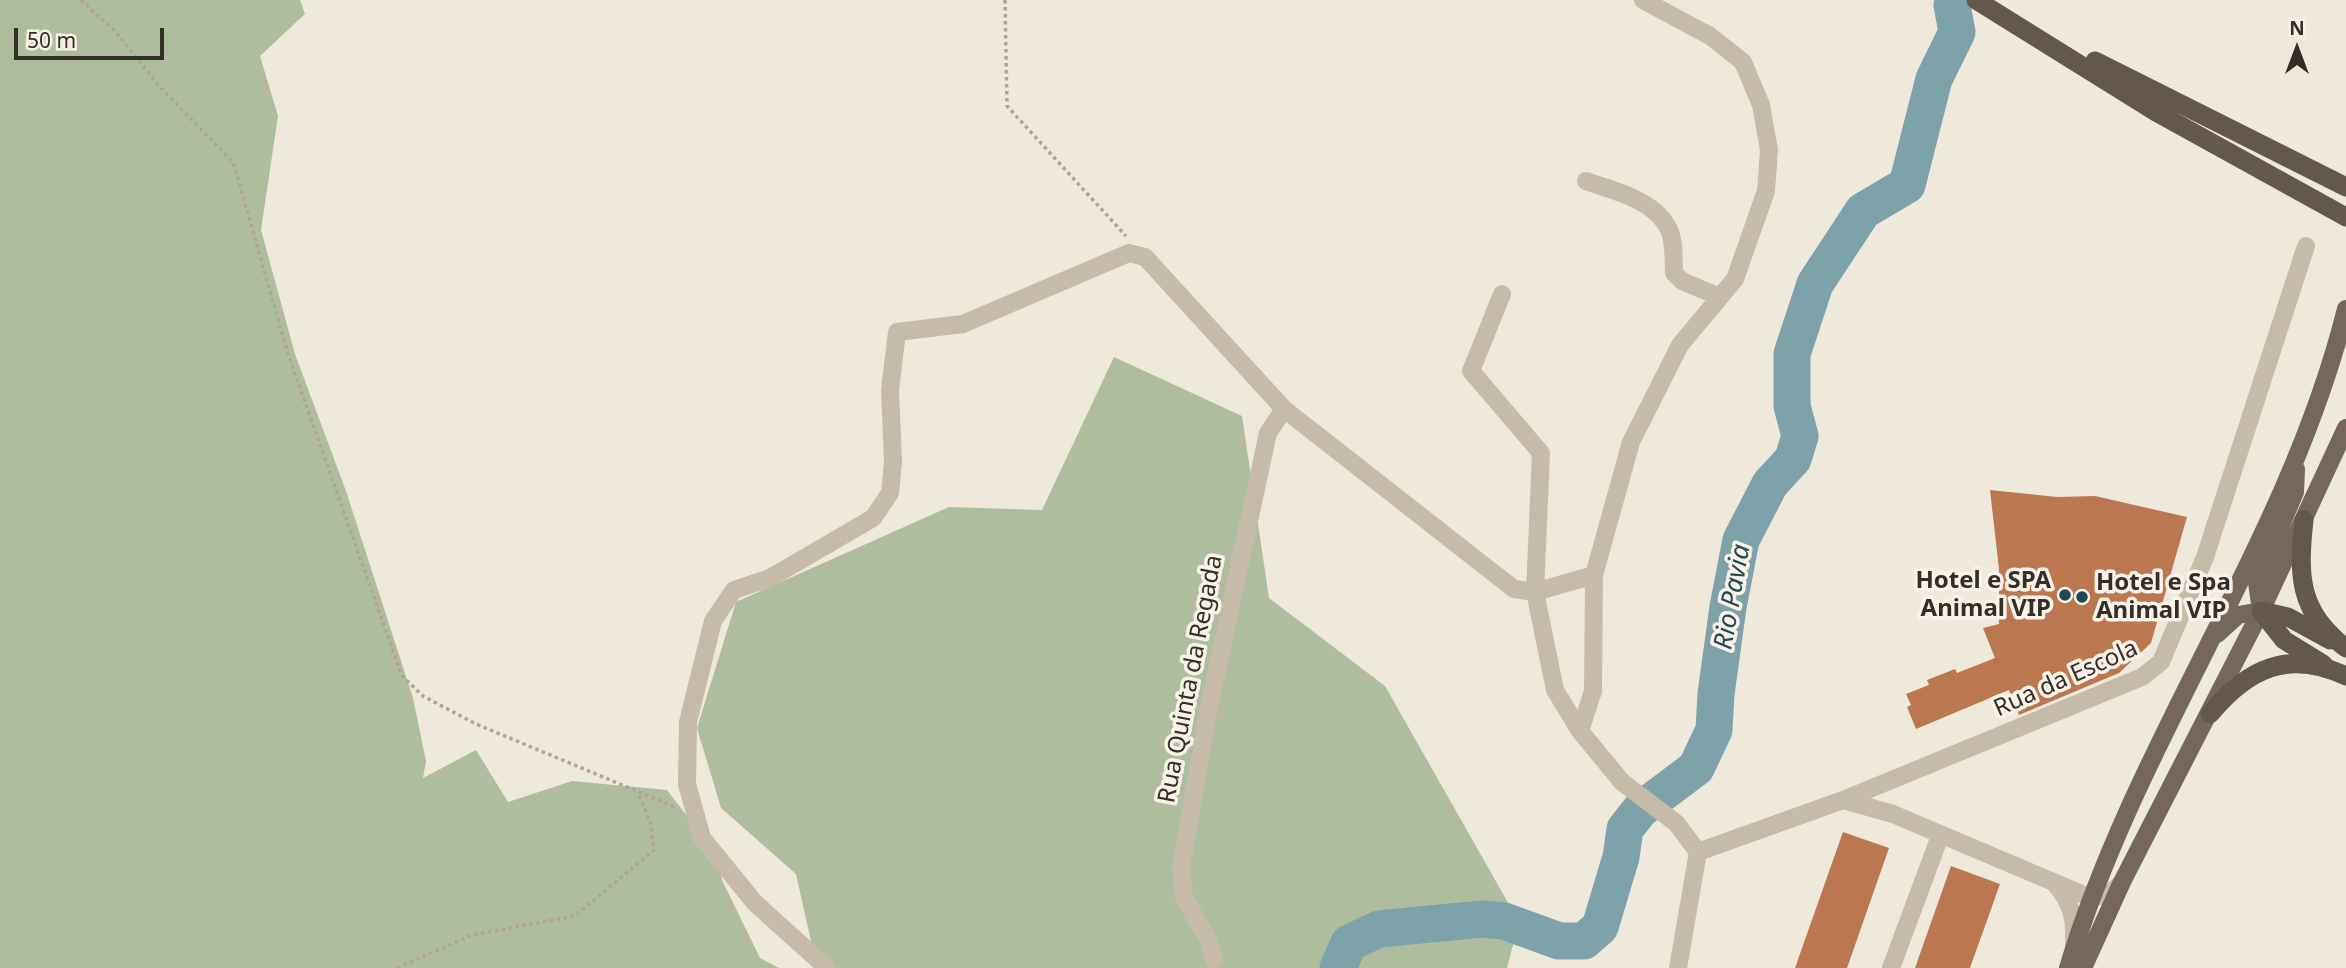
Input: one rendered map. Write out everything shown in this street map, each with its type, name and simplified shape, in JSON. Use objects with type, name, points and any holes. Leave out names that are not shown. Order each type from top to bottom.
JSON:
[{"type":"highway","points":[[1977,1],[2346,187]]},
{"type":"highway","points":[[1977,1],[2156,112],[2346,217]]},
{"type":"highway","points":[[2304,520],[2300,569],[2303,592],[2311,611],[2345,648]]},
{"type":"highway","points":[[2261,611],[2288,617],[2345,648]]},
{"type":"highway","points":[[2261,611],[2284,640],[2338,672]]},
{"type":"highway","points":[[2210,714],[2239,682],[2263,670],[2288,665],[2338,672]]},
{"type":"main road","points":[[2068,968],[2107,859],[2297,456],[2324,384],[2346,309]]},
{"type":"main road","points":[[2081,968],[2122,882],[2261,611],[2346,428]]},
{"type":"main road","points":[[2261,611],[2257,582],[2295,492],[2297,456]]},
{"type":"main road","points":[[2207,643],[2238,615],[2261,611]]},
{"type":"street","points":[[1580,731],[1593,691],[1594,575],[1631,442],[1680,345],[1735,279],[1766,191],[1769,150],[1761,105],[1743,62],[1710,36],[1643,0]]},
{"type":"street","points":[[1586,181],[1633,198],[1662,217],[1671,232],[1674,273],[1682,281],[1720,297]]},
{"type":"street","name":"Rua da Escola","points":[[1698,852],[1843,800],[2142,677],[2161,662],[2205,557],[2306,246]]},
{"type":"street","points":[[827,968],[755,903],[702,838],[687,784],[688,722],[713,621],[734,590],[770,578],[873,518],[890,493],[890,390],[897,332],[963,324],[1129,253],[1144,257],[1283,409],[1514,589],[1535,592],[1594,575]]},
{"type":"street","points":[[1502,294],[1471,371],[1541,453],[1535,592],[1555,690],[1580,731],[1622,782],[1676,823],[1698,852],[1678,968]]},
{"type":"street","name":"Rua Quinta da Regada","points":[[1214,959],[1209,942],[1184,897],[1181,867],[1210,702],[1268,433],[1283,409]]},
{"type":"street","points":[[1843,800],[1893,814],[2091,898],[2096,905],[2096,913],[2078,957],[2081,968]]},
{"type":"street","points":[[1891,968],[1940,836]]},
{"type":"street","points":[[2051,880],[2080,883],[2088,880],[2107,859]]},
{"type":"street","points":[[2051,880],[2069,901],[2074,915],[2074,948]]},
{"type":"street","points":[[2091,898],[2110,894],[2122,882]]},
{"type":"path","points":[[81,0],[115,31],[160,86],[233,162],[289,357],[402,676],[423,696],[440,707],[695,818]]},
{"type":"path","points":[[1005,0],[1007,106],[1127,237],[1129,253]]},
{"type":"path","points":[[397,968],[472,935],[575,916],[654,850],[651,824],[638,792]]},
{"type":"green space","points":[[0,0],[300,0],[305,14],[260,56],[278,116],[261,230],[295,354],[346,491],[413,698],[426,761],[423,778],[476,750],[508,802],[572,781],[667,790],[718,856],[722,880],[760,958],[779,968],[0,968]]},
{"type":"green space","points":[[1114,357],[1242,416],[1269,598],[1385,686],[1519,922],[1507,968],[817,968],[796,874],[721,808],[697,728],[736,602],[949,507],[1042,510]]},
{"type":"building","name":"Hotel e Spa Animal VIP","points":[[1990,490],[2057,497],[2095,496],[2187,517],[2151,643],[2119,673],[2019,715],[2009,690],[1916,729],[1907,707],[1911,705],[1906,694],[1929,685],[1927,680],[1955,669],[1957,673],[1995,658],[1983,628],[1999,624],[1999,569]]},
{"type":"building","points":[[1843,832],[1889,848],[1847,968],[1795,968]]},
{"type":"building","points":[[1951,866],[2000,884],[1970,968],[1915,968]]},
{"type":"waterway","name":"Rio Pavia","points":[[1338,968],[1349,943],[1379,929],[1482,919],[1504,921],[1559,941],[1584,941],[1600,927],[1621,857],[1625,829],[1640,810],[1696,768],[1714,730],[1728,607],[1741,540],[1770,484],[1793,459],[1800,436],[1792,406],[1792,354],[1815,284],[1863,211],[1907,185],[1934,79],[1957,32],[1952,5]]},
{"type":"place","name":"Hotel e SPA Animal VIP","points":[[2065,595]]},
{"type":"place","name":"Hotel e Spa Animal VIP","points":[[2082,597]]}]
